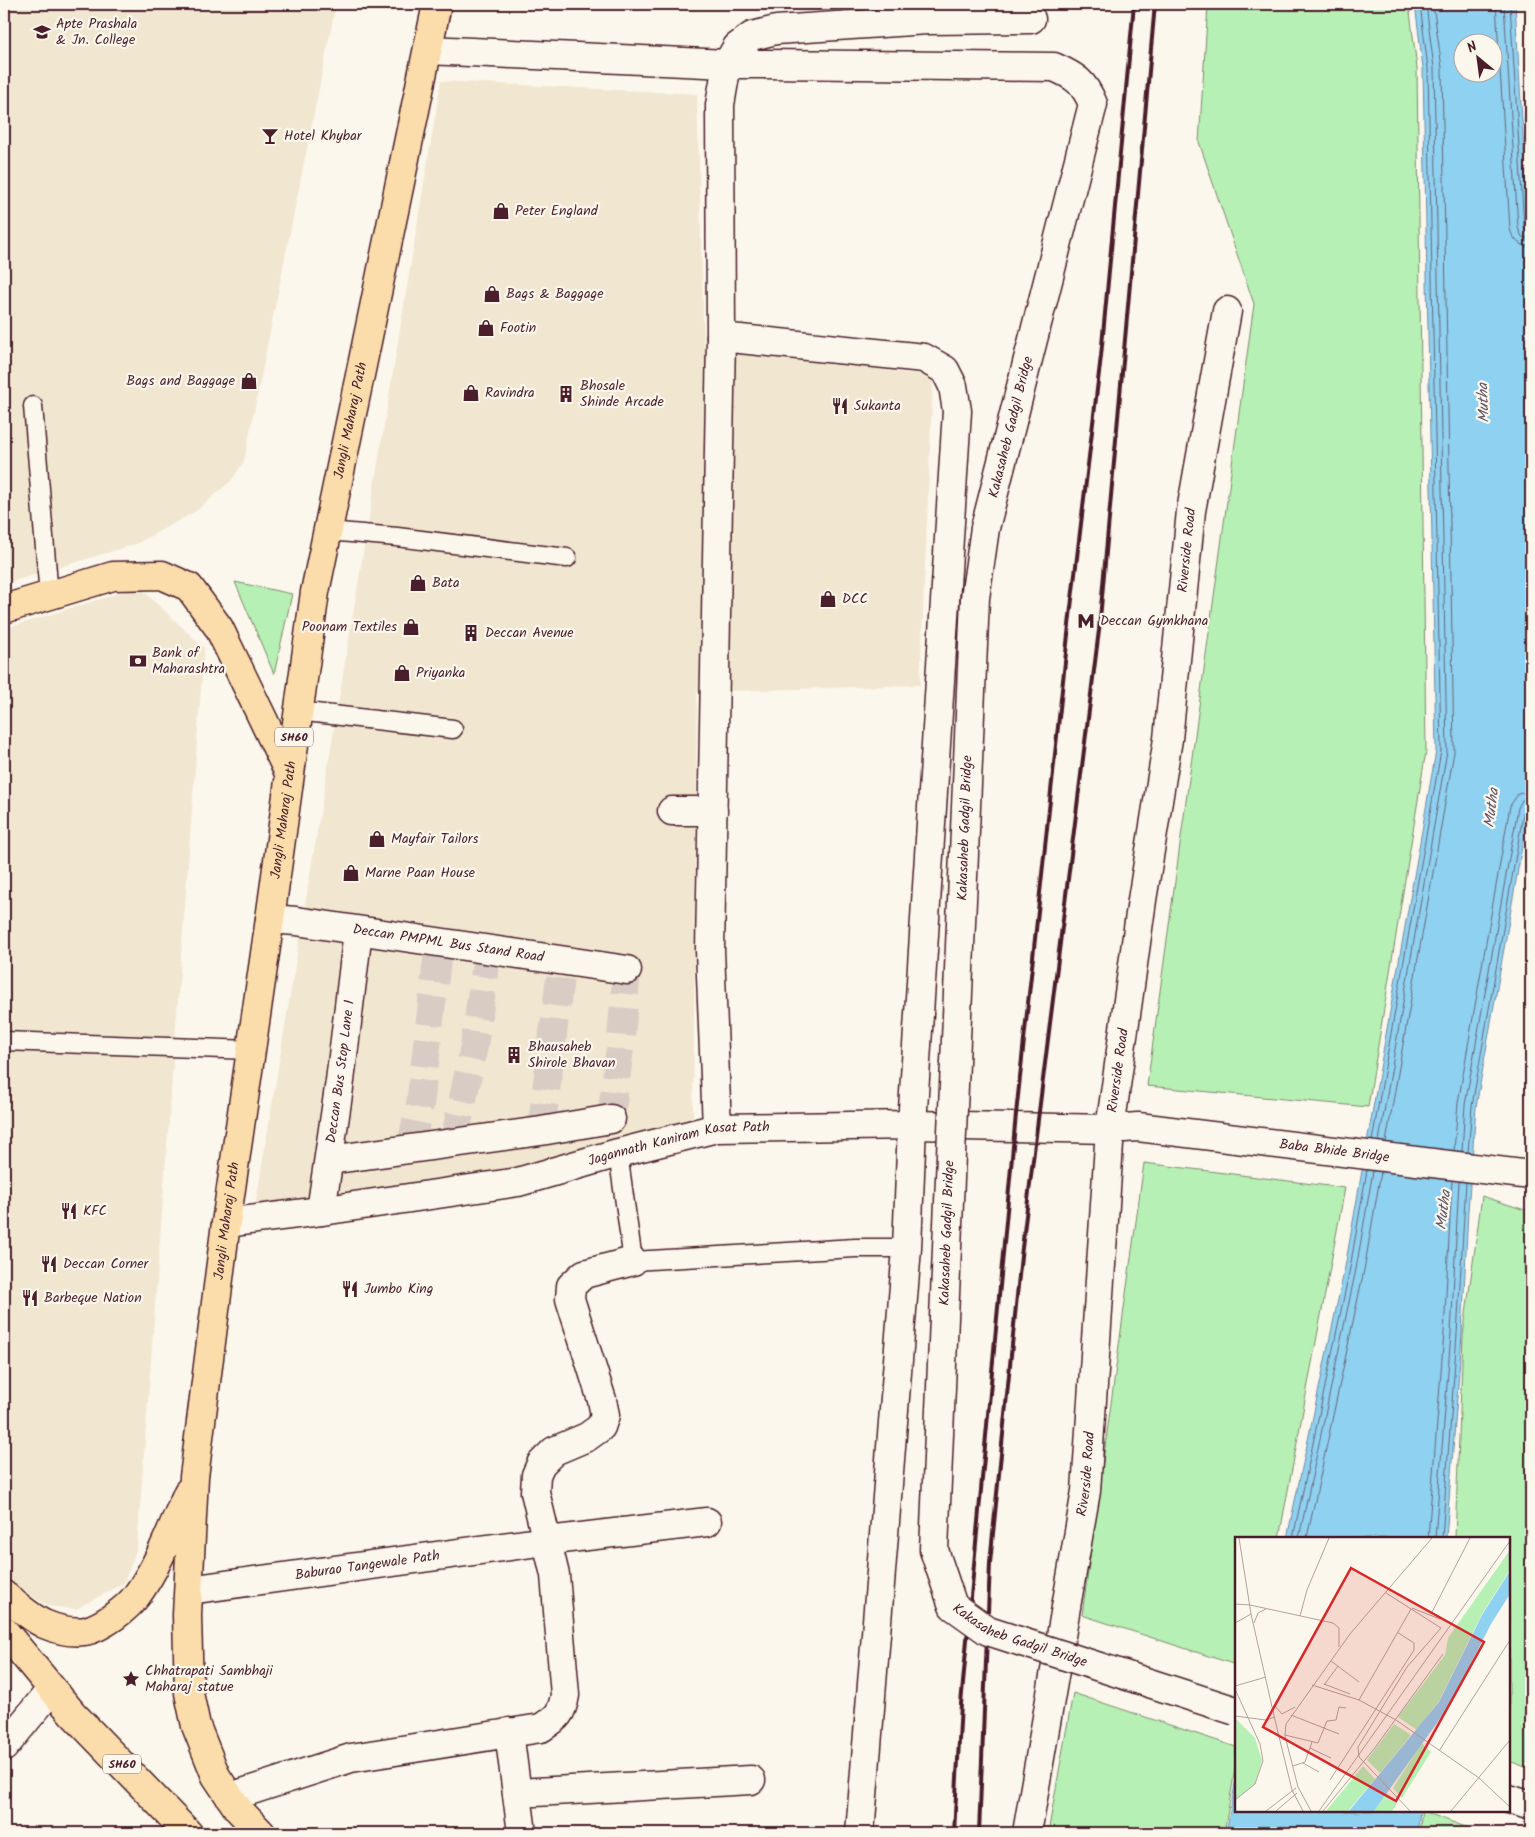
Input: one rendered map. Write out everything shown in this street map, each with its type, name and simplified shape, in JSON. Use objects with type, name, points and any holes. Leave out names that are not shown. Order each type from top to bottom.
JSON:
[{"type":"main road","name":"Jangli Maharaj Path","points":[[188,1602],[194,1477],[226,1223],[315,592],[437,4]]},
{"type":"main road","points":[[4,610],[113,576],[162,576],[189,587],[219,628],[289,773]]},
{"type":"main road","points":[[4,1595],[43,1623],[65,1630],[85,1631],[98,1626],[122,1611],[137,1595],[159,1555],[194,1477]]},
{"type":"main road","name":"SH60","points":[[188,1602],[189,1693],[196,1726],[223,1787],[238,1809],[261,1833]]},
{"type":"main road","name":"SH60","points":[[4,1631],[51,1690],[188,1833]]},
{"type":"street","points":[[717,1128],[710,950],[721,337],[720,105],[728,64],[737,47],[752,36],[776,30],[927,12],[1031,19]]},
{"type":"street","points":[[428,50],[728,64]]},
{"type":"street","name":"Kakasaheb Gadgil Bridge","points":[[728,64],[1054,67],[1072,75],[1086,89],[1093,104],[985,528],[975,598],[934,1550],[953,1606],[988,1631],[1235,1711]]},
{"type":"street","name":"Riverside Road","points":[[1027,1833],[1086,1491],[1110,1129],[1142,900],[1168,738],[1191,511],[1227,311]]},
{"type":"street","points":[[721,337],[924,358],[945,370],[953,386],[958,411],[912,1125],[907,1248],[860,1833]]},
{"type":"street","points":[[672,811],[713,811]]},
{"type":"street","name":"Deccan PMPML Bus Stand Road","points":[[270,919],[627,970]]},
{"type":"street","name":"Deccan Bus Stop Lane 1","points":[[321,1211],[340,1081],[358,931]]},
{"type":"street","points":[[329,1160],[542,1131],[611,1119]]},
{"type":"street","name":"Jagannath Kaniram Kasat Path","points":[[226,1223],[518,1182],[618,1153],[717,1128],[912,1125],[1110,1129],[1138,1127]]},
{"type":"street","name":"Baba Bhide Bridge","points":[[1138,1127],[1531,1175]]},
{"type":"street","points":[[223,1787],[351,1758],[540,1728],[554,1720],[563,1710],[565,1695],[554,1575],[535,1492],[536,1475],[541,1464],[554,1452],[587,1437],[601,1427],[605,1415],[570,1298],[571,1286],[584,1274],[633,1261]]},
{"type":"street","name":"Baburao Tangewale Path","points":[[188,1602],[546,1541],[706,1522]]},
{"type":"street","points":[[4,1747],[51,1690]]},
{"type":"street","points":[[509,1732],[522,1833]]},
{"type":"street","points":[[517,1793],[751,1780]]},
{"type":"street","points":[[1510,1799],[1531,1806]]},
{"type":"lane","points":[[33,406],[49,596]]},
{"type":"lane","points":[[328,531],[397,537],[567,558]]},
{"type":"lane","points":[[298,711],[453,729]]},
{"type":"lane","points":[[4,1041],[251,1050]]},
{"type":"lane","points":[[618,1153],[633,1261],[855,1248],[907,1248]]},
{"type":"shaded area","points":[[4,4],[336,4],[244,461],[231,481],[196,511],[136,544],[4,584]]},
{"type":"shaded area","points":[[441,81],[697,94],[704,347],[933,376],[920,685],[697,692],[693,1122],[494,1175],[255,1208]]},
{"type":"shaded area","points":[[139,587],[204,648],[137,1548],[124,1583],[76,1609],[48,1606],[16,1587],[4,1574],[4,629]]},
{"type":"green space","points":[[1208,4],[1409,4],[1417,68],[1426,751],[1368,1107],[1147,1086],[1254,304],[1199,142]]},
{"type":"green space","points":[[235,582],[292,594],[274,674]]},
{"type":"green space","points":[[1144,1163],[1345,1188],[1279,1537],[1235,1537],[1235,1665],[1082,1615]]},
{"type":"green space","points":[[1482,1196],[1531,1212],[1531,1769],[1510,1761],[1510,1537],[1455,1537],[1463,1336]]},
{"type":"green space","points":[[1073,1693],[1235,1747],[1235,1770],[1224,1833],[1048,1833]]},
{"type":"green space","points":[[1422,1812],[1425,1812],[1482,1833],[1419,1833]]},
{"type":"water","name":"Mutha","points":[[1415,4],[1515,4],[1531,268],[1531,796],[1476,1107],[1468,1211],[1462,1334],[1446,1537],[1287,1537],[1345,1267],[1436,751],[1423,68]]},
{"type":"water","points":[[1235,1784],[1235,1812],[1420,1812],[1417,1833],[1226,1833]]},
{"type":"tunnel","points":[[410,1149],[420,1105],[439,943]]},
{"type":"tunnel","points":[[454,1142],[474,1046],[488,950]]},
{"type":"tunnel","points":[[541,1131],[562,961]]},
{"type":"tunnel","points":[[611,1119],[627,970]]},
{"type":"railway","points":[[954,1833],[961,1704],[1016,1114],[1070,616],[1101,356],[1134,4]]},
{"type":"railway","points":[[979,1833],[990,1563],[1021,1256],[1099,630],[1155,4]]},
{"type":"place","name":"Apte Prashala & Jn. College","points":[[42,32]]},
{"type":"place","name":"Hotel Khybar","points":[[270,136]]},
{"type":"place","name":"Peter England","points":[[501,211]]},
{"type":"place","name":"Bags & Baggage","points":[[492,294]]},
{"type":"place","name":"Footin","points":[[486,328]]},
{"type":"place","name":"Bags and Baggage","points":[[249,381]]},
{"type":"place","name":"Ravindra","points":[[471,393]]},
{"type":"place","name":"Bhosale Shinde Arcade","points":[[566,394]]},
{"type":"place","name":"Sukanta","points":[[840,406]]},
{"type":"place","name":"Bata","points":[[418,583]]},
{"type":"place","name":"DCC","points":[[828,599]]},
{"type":"place","name":"Deccan Gymkhana","points":[[1086,621]]},
{"type":"place","name":"Poonam Textiles","points":[[411,627]]},
{"type":"place","name":"Deccan Avenue","points":[[471,633]]},
{"type":"place","name":"Bank of Maharashtra","points":[[138,661]]},
{"type":"place","name":"Priyanka","points":[[402,673]]},
{"type":"place","name":"Mayfair Tailors","points":[[377,839]]},
{"type":"place","name":"Marne Paan House","points":[[351,873]]},
{"type":"place","name":"Bhausaheb Shirole Bhavan","points":[[514,1055]]},
{"type":"place","name":"KFC","points":[[69,1211]]},
{"type":"place","name":"Deccan Corner","points":[[49,1264]]},
{"type":"place","name":"Jumbo King","points":[[350,1289]]},
{"type":"place","name":"Barbeque Nation","points":[[30,1298]]},
{"type":"place","name":"Chhatrapati Sambhaji Maharaj statue","points":[[131,1679]]}]
